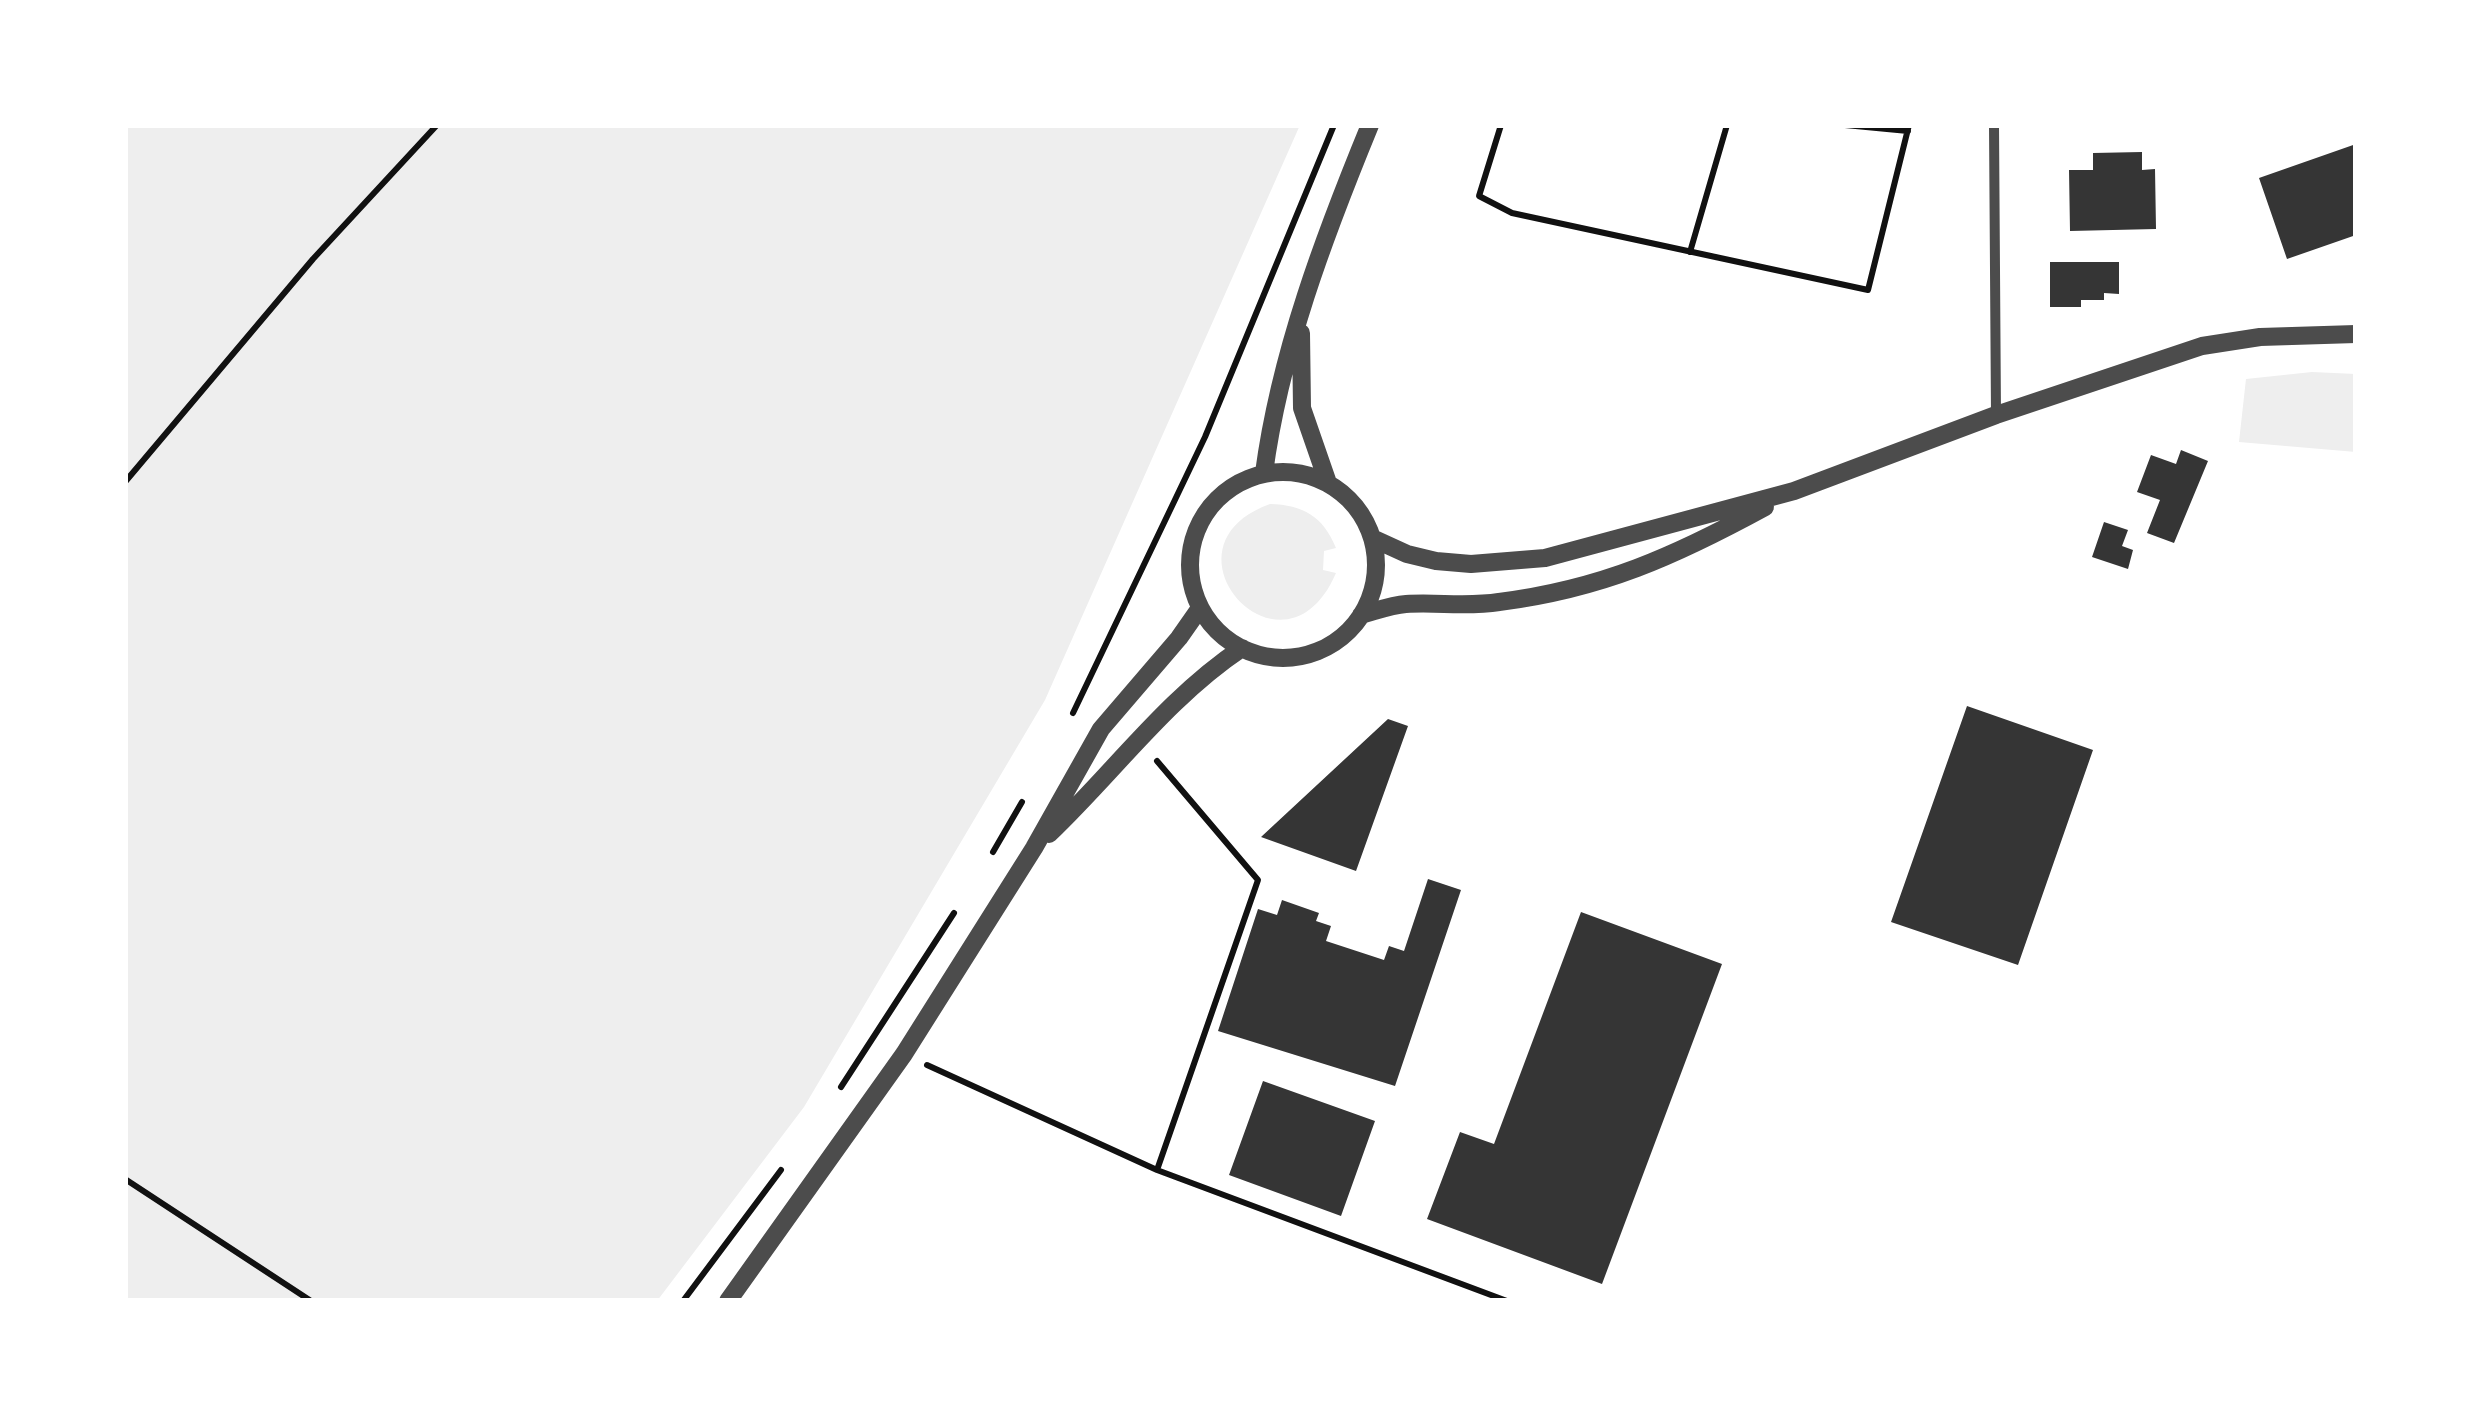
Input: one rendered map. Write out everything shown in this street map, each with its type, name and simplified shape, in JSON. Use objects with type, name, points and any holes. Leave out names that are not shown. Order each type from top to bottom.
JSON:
[{"type":"street","points":[[1264,473],[1280,379],[1370,125]]},
{"type":"street","points":[[1994,125],[1996,415]]},
{"type":"street","points":[[1302,312],[1302,408],[1328,482]]},
{"type":"street","points":[[1372,538],[1407,554],[1436,561],[1508,563],[1545,558],[1794,492],[1996,415],[2202,346],[2260,337],[2356,334]]},
{"type":"street","points":[[1264,473],[1307,474],[1328,482],[1356,506],[1372,538],[1376,564],[1373,591],[1362,615],[1347,633],[1308,654],[1286,658],[1263,656],[1242,648],[1225,638],[1200,608],[1190,566],[1199,524],[1225,492],[1264,473]]},
{"type":"street","points":[[1362,615],[1406,604],[1462,606],[1554,594],[1612,578],[1687,550],[1794,492]]},
{"type":"street","points":[[728,1301],[904,1054],[1034,848],[1100,729],[1200,608]]},
{"type":"street","points":[[1034,848],[1092,793],[1204,673],[1242,648]]},
{"type":"path","points":[[125,482],[313,259],[437,125]]},
{"type":"path","points":[[1068,726],[1205,436],[1334,125]]},
{"type":"path","points":[[1501,125],[1479,196],[1512,213],[1868,290],[1909,128],[1845,125]]},
{"type":"path","points":[[1690,252],[1727,125]]},
{"type":"path","points":[[1139,740],[1258,880],[1157,1170]]},
{"type":"path","points":[[992,854],[1030,790]]},
{"type":"path","points":[[831,1102],[961,903]]},
{"type":"path","points":[[904,1054],[1157,1170],[1507,1301]]},
{"type":"path","points":[[683,1301],[786,1164]]},
{"type":"path","points":[[125,1178],[311,1301]]},
{"type":"shaded area","points":[[125,125],[1300,125],[1045,700],[804,1107],[657,1301],[125,1301]]},
{"type":"shaded area","points":[[2312,372],[2356,374],[2356,452],[2239,442],[2246,379]]},
{"type":"shaded area","points":[[1270,504],[1310,514],[1325,528],[1336,548],[1324,551],[1323,570],[1336,573],[1313,607],[1287,619],[1261,616],[1238,600],[1224,577],[1222,550],[1236,524]]},
{"type":"building","points":[[2356,144],[2356,235],[2287,259],[2259,178]]},
{"type":"building","points":[[2142,152],[2142,170],[2155,169],[2156,229],[2070,231],[2069,170],[2093,170],[2093,153]]},
{"type":"building","points":[[2050,262],[2119,262],[2119,294],[2104,293],[2104,300],[2081,300],[2081,307],[2050,307]]},
{"type":"building","points":[[2181,450],[2208,461],[2174,543],[2147,533],[2160,500],[2137,492],[2151,455],[2176,464]]},
{"type":"building","points":[[2104,522],[2128,530],[2122,546],[2133,550],[2128,569],[2092,557]]},
{"type":"building","points":[[1967,706],[2093,750],[2018,965],[1891,922]]},
{"type":"building","points":[[1388,719],[1408,726],[1356,871],[1261,837]]},
{"type":"building","points":[[1428,879],[1461,890],[1395,1086],[1218,1031],[1258,909],[1277,915],[1282,900],[1319,913],[1316,921],[1331,926],[1326,941],[1384,960],[1389,946],[1404,951]]},
{"type":"building","points":[[1581,912],[1722,964],[1602,1284],[1427,1219],[1460,1132],[1494,1144]]},
{"type":"building","points":[[1263,1081],[1375,1121],[1341,1216],[1229,1175]]}]
